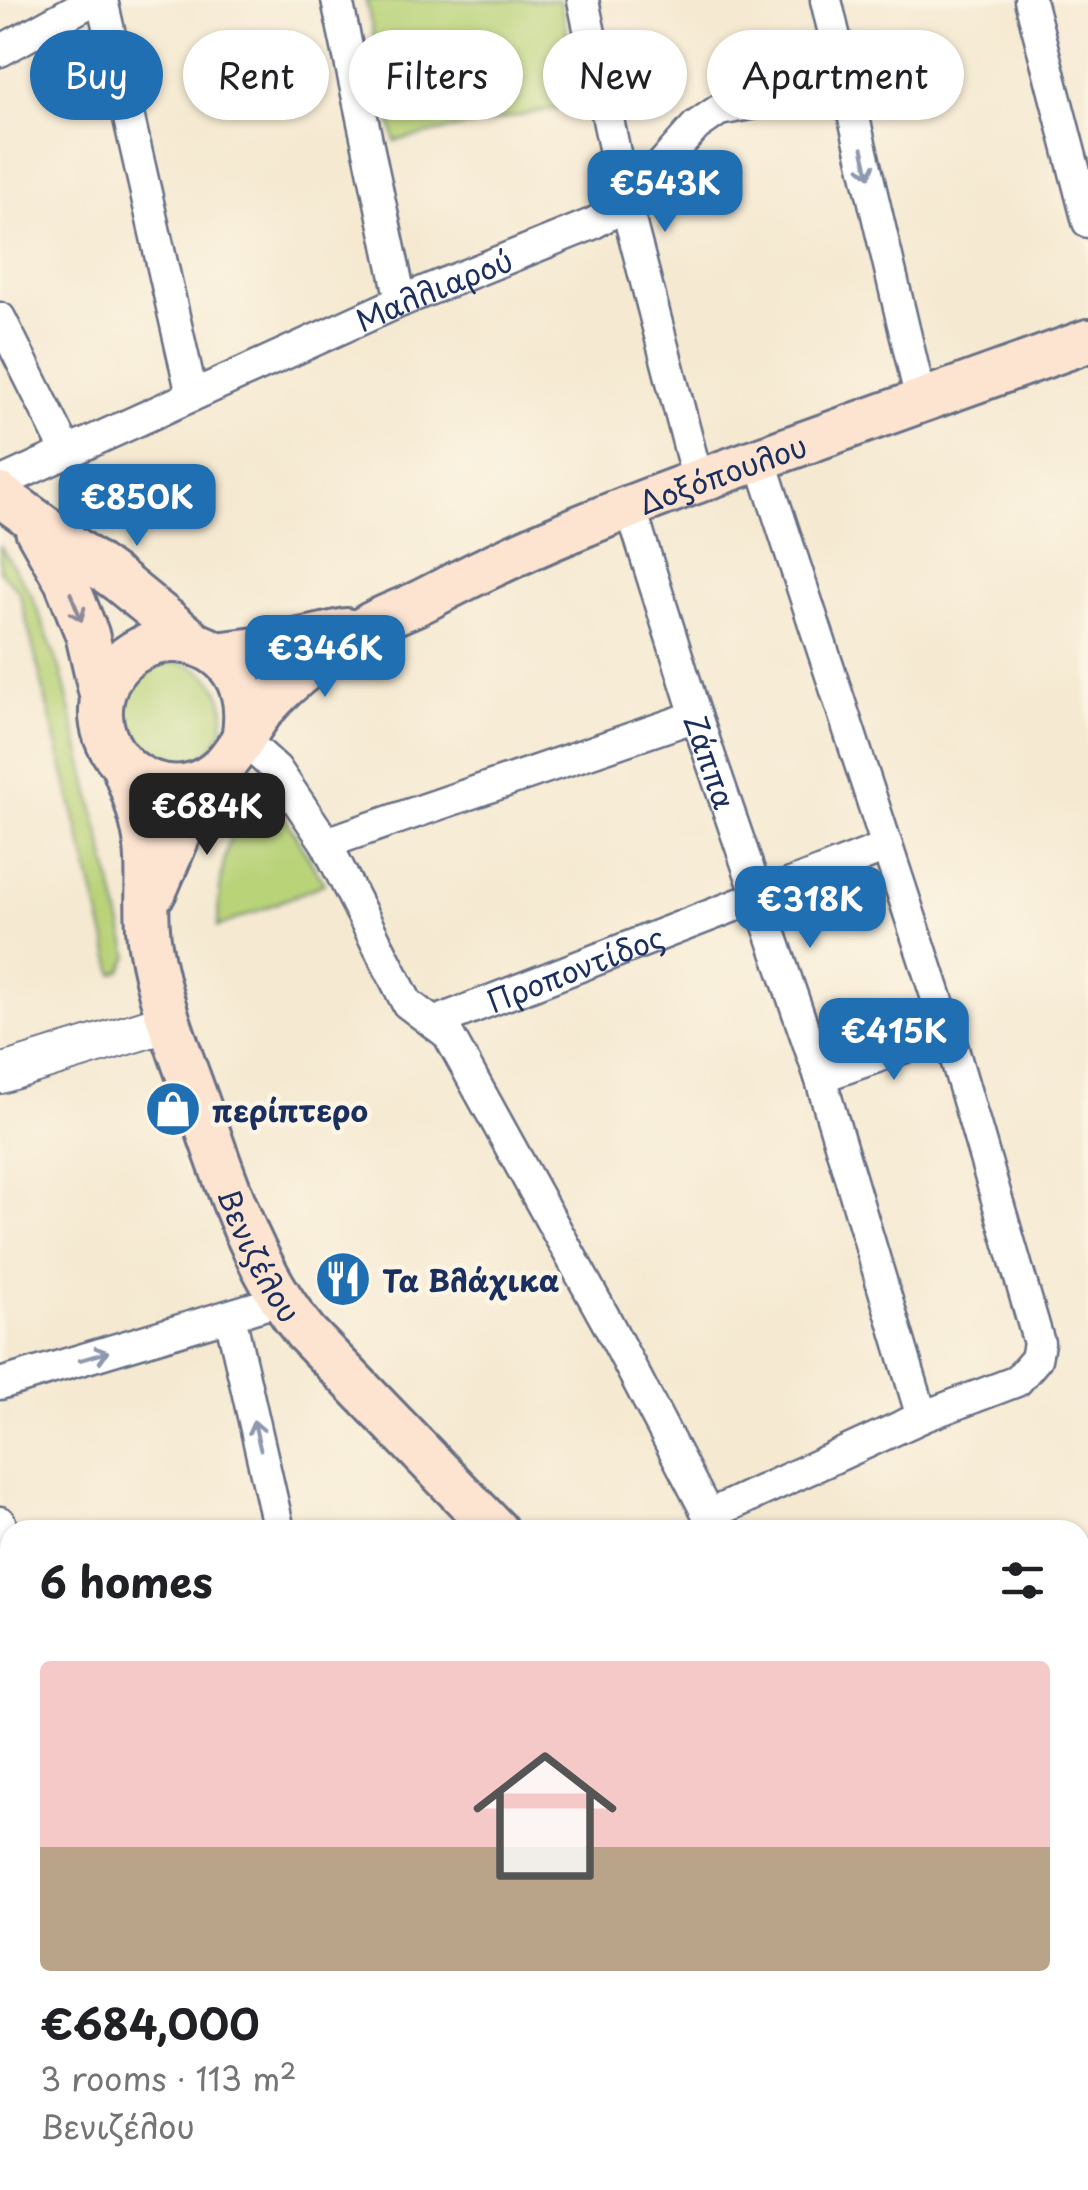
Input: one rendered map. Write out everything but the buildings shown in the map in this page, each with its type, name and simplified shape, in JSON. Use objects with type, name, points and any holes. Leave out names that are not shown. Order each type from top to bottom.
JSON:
[{"type":"main road","name":"Δοξόπουλου","points":[[371,624],[550,538],[630,506],[1088,341]]},
{"type":"main road","points":[[16,508],[66,581],[87,634],[108,746],[123,766],[142,779],[166,786],[190,785],[212,776],[230,760],[266,706],[311,664],[371,624]]},
{"type":"main road","points":[[16,508],[119,581],[234,671],[244,692],[247,716],[242,739]]},
{"type":"main road","points":[[102,699],[111,676],[126,658],[147,646],[171,640],[205,648],[264,648],[371,624]]},
{"type":"main road","name":"Βενιζέλου","points":[[123,766],[146,845],[152,962],[169,1022],[234,1202],[280,1300],[306,1333],[486,1520]]},
{"type":"main road","name":"Βενιζέλου","points":[[148,911],[193,802],[212,776]]},
{"type":"street","points":[[0,51],[93,0]]},
{"type":"street","points":[[102,0],[192,395]]},
{"type":"street","points":[[337,0],[401,301]]},
{"type":"street","points":[[583,0],[626,205],[698,481]]},
{"type":"street","points":[[826,0],[834,30]]},
{"type":"street","points":[[1030,0],[1088,222]]},
{"type":"street","name":"Μαλλιαρού","points":[[0,483],[401,301],[592,224],[626,205],[707,118]]},
{"type":"street","points":[[856,120],[921,400]]},
{"type":"street","points":[[0,318],[68,452]]},
{"type":"street","points":[[719,1520],[922,1417],[1017,1381],[1036,1358],[1039,1343],[948,1032],[760,459]]},
{"type":"street","name":"Ζάππα","points":[[630,506],[696,716],[820,1077],[922,1417]]},
{"type":"street","points":[[326,843],[696,716]]},
{"type":"street","points":[[242,739],[276,769],[326,843],[407,1003],[448,1034],[608,1322],[711,1520]]},
{"type":"street","name":"Προποντίδος","points":[[433,1023],[886,847]]},
{"type":"street","points":[[0,1074],[169,1022]]},
{"type":"street","points":[[820,1077],[948,1032]]},
{"type":"street","points":[[0,1384],[280,1300]]},
{"type":"street","points":[[230,1316],[278,1520]]},
{"type":"green space","points":[[366,0],[560,0],[566,30],[543,30],[543,111],[523,115],[523,30],[372,30]]},
{"type":"green space","points":[[391,120],[498,120],[395,141]]},
{"type":"green space","points":[[0,546],[32,596],[61,671],[129,956],[122,970],[114,974],[19,591],[0,571]]},
{"type":"green space","points":[[173,663],[193,667],[209,678],[220,694],[224,714],[220,734],[209,750],[193,761],[173,765],[153,761],[137,750],[126,734],[122,714],[126,694],[137,678],[153,667]]},
{"type":"green space","points":[[262,794],[272,795],[324,884],[218,927],[222,873],[231,835],[249,804]]},
{"type":"place","name":"περίπτερο","points":[[173,1109]]},
{"type":"place","name":"Τα Βλάχικα","points":[[343,1279]]}]
